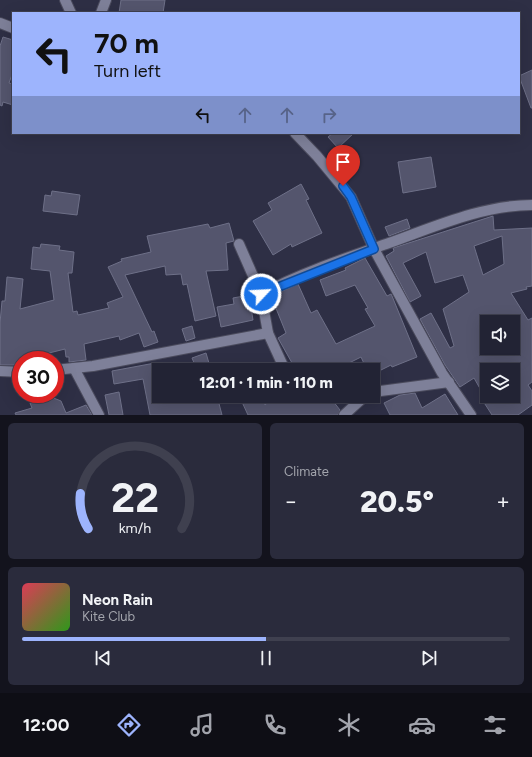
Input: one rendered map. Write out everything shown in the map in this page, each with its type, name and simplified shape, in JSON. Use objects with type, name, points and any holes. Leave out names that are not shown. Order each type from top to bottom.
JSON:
[{"type":"street","points":[[65,0],[70,12]]},
{"type":"street","points":[[101,12],[106,0]]},
{"type":"street","points":[[0,23],[12,28]]},
{"type":"street","points":[[296,134],[317,156],[351,197],[374,249],[449,382],[471,415]]},
{"type":"street","points":[[261,294],[374,249],[469,215],[497,208],[532,205]]},
{"type":"street","points":[[239,244],[261,294],[268,333],[282,363]]},
{"type":"street","points":[[64,369],[268,333]]},
{"type":"street","points":[[74,368],[99,415]]},
{"type":"street","points":[[0,371],[12,372]]},
{"type":"street","points":[[380,391],[449,382]]},
{"type":"street","points":[[344,415],[357,403]]},
{"type":"building","points":[[121,0],[165,0],[163,12],[119,12]]},
{"type":"building","points":[[3,37],[12,40],[12,75],[9,83],[12,84],[12,105],[3,102],[2,106],[0,105],[0,46]]},
{"type":"building","points":[[532,70],[532,108],[520,79],[520,76]]},
{"type":"building","points":[[332,134],[353,134],[338,148],[328,137]]},
{"type":"building","points":[[431,157],[436,187],[403,193],[398,162]]},
{"type":"building","points":[[301,184],[309,199],[306,200],[322,233],[292,247],[291,244],[273,255],[253,221],[272,210],[268,203]]},
{"type":"building","points":[[52,191],[80,195],[77,215],[43,211],[45,195],[51,196]]},
{"type":"building","points":[[493,216],[494,230],[532,228],[532,286],[526,287],[527,289],[511,293],[528,320],[532,318],[532,382],[528,385],[532,391],[532,405],[518,415],[492,415],[484,403],[520,403],[520,363],[480,363],[480,388],[474,378],[460,387],[445,365],[420,319],[431,313],[450,348],[454,346],[443,309],[469,292],[463,275],[435,283],[426,252],[403,263],[421,296],[410,302],[386,256],[394,251],[393,248]],"holes":[[[502,236],[504,264],[483,275],[474,246]]]},
{"type":"building","points":[[407,219],[410,228],[389,236],[385,227]]},
{"type":"building","points":[[229,223],[234,241],[226,243],[228,270],[206,271],[216,316],[195,321],[187,284],[183,285],[181,274],[166,275],[165,266],[125,275],[152,332],[154,331],[158,342],[144,347],[139,333],[120,340],[119,336],[84,344],[86,360],[69,362],[69,357],[66,357],[65,349],[57,351],[12,351],[12,365],[0,365],[0,323],[2,301],[5,301],[7,277],[23,279],[20,309],[54,300],[50,271],[31,269],[33,247],[40,248],[41,244],[60,246],[59,250],[74,252],[72,273],[68,273],[73,312],[77,311],[78,315],[109,308],[107,303],[123,297],[108,267],[122,261],[121,259],[151,252],[147,236],[208,224],[210,228]]},
{"type":"building","points":[[365,258],[387,296],[391,294],[417,357],[392,367],[391,365],[380,370],[380,363],[364,363],[361,357],[349,363],[292,363],[278,338],[286,333],[271,296],[298,284],[311,313],[317,310],[336,344],[375,326],[365,309],[368,308],[355,285],[326,296],[320,280],[346,270],[345,268]]},
{"type":"building","points":[[249,295],[253,320],[221,327],[217,307],[234,304],[233,298]]},
{"type":"building","points":[[192,326],[195,338],[186,341],[182,329]]},
{"type":"building","points":[[206,353],[209,363],[194,363],[192,358]]},
{"type":"building","points":[[152,364],[152,403],[219,403],[222,415],[150,415],[143,379],[114,384],[112,371]]},
{"type":"building","points":[[119,392],[123,415],[109,415],[105,395]]},
{"type":"building","points":[[415,393],[422,408],[445,394],[458,415],[390,415],[384,403],[400,395]]},
{"type":"building","points":[[30,403],[62,403],[66,413],[86,405],[92,415],[16,415],[15,413],[32,408]]},
{"type":"building","points":[[242,403],[264,403],[265,405],[267,403],[334,403],[340,410],[338,415],[248,415]]},
{"type":"route","points":[[261,294],[307,274],[374,249],[351,197],[343,186]]}]
